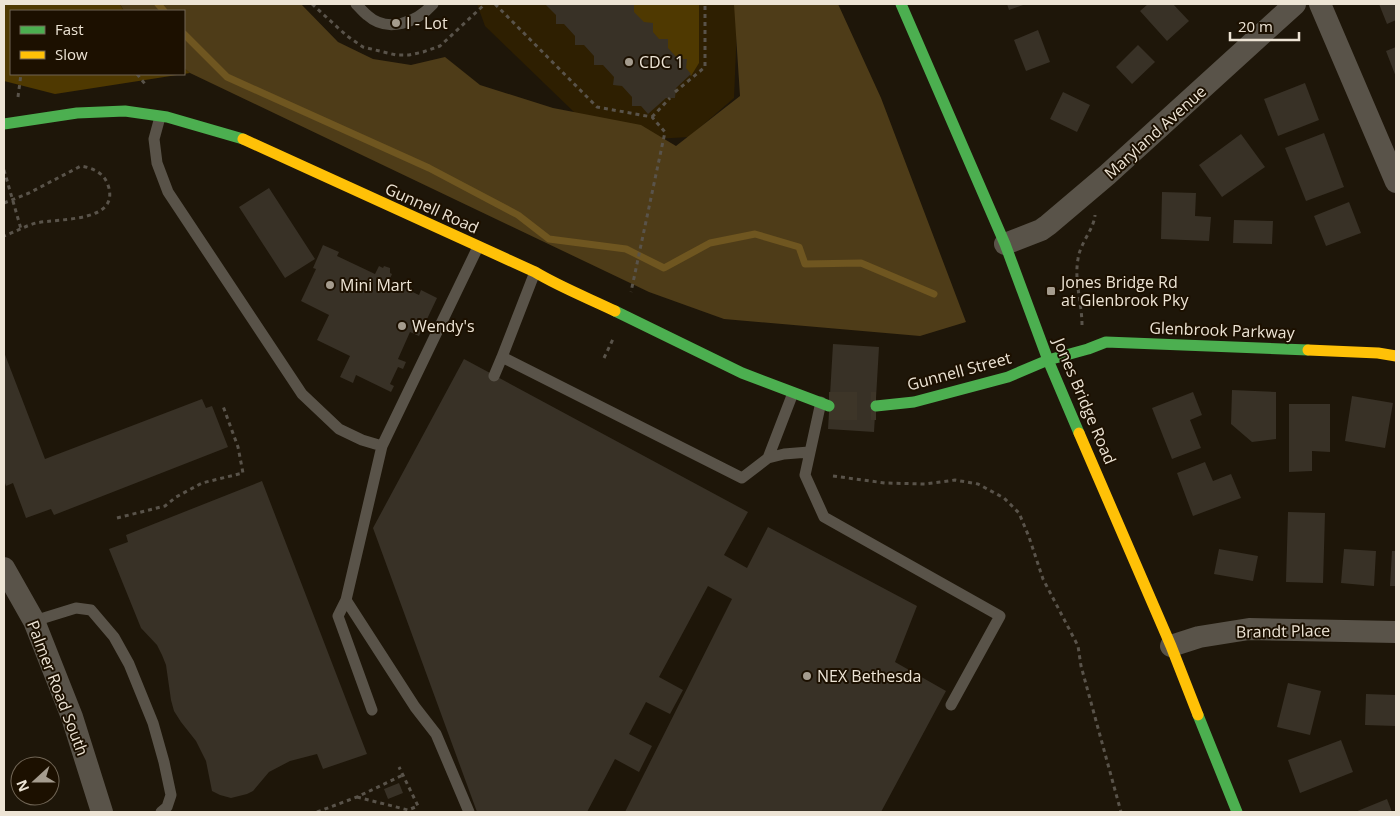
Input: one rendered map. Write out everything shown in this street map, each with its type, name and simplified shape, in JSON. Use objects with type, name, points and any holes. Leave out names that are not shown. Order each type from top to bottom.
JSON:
[{"type":"street","name":"Jones Bridge Road","points":[[901,4],[1004,244],[1048,360],[1171,646],[1237,812]]},
{"type":"street","name":"Maryland Avenue","points":[[1004,244],[1041,230],[1096,185],[1295,4]]},
{"type":"street","points":[[1320,4],[1396,182]]},
{"type":"street","name":"Gunnell Road","points":[[4,124],[77,113],[125,111],[160,116],[209,128],[250,141],[535,272],[552,282],[742,373],[825,404]]},
{"type":"street","name":"Glenbrook Parkway","points":[[1048,360],[1106,342],[1378,353],[1396,356]]},
{"type":"street","name":"Gunnell Street","points":[[876,406],[914,402],[1008,377],[1048,360]]},
{"type":"street","name":"Palmer Road South","points":[[4,568],[34,621],[72,717],[102,812]]},
{"type":"street","name":"Brandt Place","points":[[1171,646],[1199,636],[1249,628],[1396,632]]},
{"type":"lane","points":[[356,4],[368,17],[382,23],[397,25],[411,22],[418,18],[433,4]]},
{"type":"lane","points":[[160,116],[154,139],[157,163],[168,192],[291,378],[302,394],[339,428],[362,440],[382,446]]},
{"type":"lane","points":[[372,710],[338,616],[346,600],[382,446],[478,247]]},
{"type":"lane","points":[[494,376],[535,272]]},
{"type":"lane","points":[[502,357],[742,478],[768,458],[784,454],[809,452]]},
{"type":"lane","points":[[768,458],[793,393]]},
{"type":"lane","points":[[825,404],[809,452],[805,475],[824,517],[1000,616],[951,705]]},
{"type":"lane","points":[[346,600],[415,707],[436,734],[469,812]]},
{"type":"lane","points":[[34,621],[76,608],[91,610],[114,637],[129,664],[153,723],[164,762],[171,795],[167,807],[161,812]]},
{"type":"path","points":[[495,4],[596,107],[652,117],[665,132],[635,274]]},
{"type":"path","points":[[675,92],[705,67],[705,4]]},
{"type":"path","points":[[17,105],[21,75]]},
{"type":"path","points":[[138,75],[145,84]]},
{"type":"path","points":[[652,117],[670,98]]},
{"type":"path","points":[[4,202],[29,193],[81,166],[100,173],[107,181],[110,190],[110,199],[104,208],[95,215],[34,224],[4,236]]},
{"type":"path","points":[[4,170],[21,229]]},
{"type":"path","points":[[1082,328],[1082,315],[1077,290],[1078,256],[1094,222],[1096,185]]},
{"type":"path","points":[[118,518],[165,506],[176,497],[202,483],[243,473],[238,447],[223,406]]},
{"type":"path","points":[[832,476],[885,483],[925,484],[955,480],[978,484],[1004,498],[1019,514],[1029,537],[1042,579],[1078,646],[1081,666],[1121,812]]},
{"type":"path","points":[[356,797],[408,810],[418,806],[399,767]]},
{"type":"path","points":[[317,812],[356,797],[403,775]]},
{"type":"shaded area","points":[[4,4],[120,4],[123,10],[10,10],[10,75],[178,75],[55,94],[4,81]]},
{"type":"shaded area","points":[[120,4],[301,4],[338,42],[373,59],[411,65],[445,57],[480,85],[553,108],[641,125],[676,146],[740,96],[734,4],[838,4],[881,98],[966,322],[920,336],[724,319],[649,292],[190,73],[185,69],[185,10],[123,10]]},
{"type":"shaded area","name":"CDC 1","points":[[477,4],[738,4],[734,98],[689,137],[605,142],[485,26]]},
{"type":"shaded area","points":[[626,4],[699,4],[699,63],[691,76]]},
{"type":"building","points":[[545,4],[634,4],[634,12],[644,22],[653,23],[653,32],[659,39],[668,39],[668,48],[678,59],[687,59],[686,68],[691,74],[676,88],[675,98],[666,98],[648,114],[641,106],[632,106],[632,97],[622,86],[613,85],[614,77],[603,65],[594,65],[594,56],[584,45],[575,45],[575,36],[564,24],[556,24],[556,15]]},
{"type":"building","points":[[1007,4],[1026,4],[1009,10]]},
{"type":"building","points":[[1148,4],[1173,4],[1189,21],[1167,41],[1140,11]]},
{"type":"building","points":[[1379,4],[1396,4],[1396,20],[1387,24]]},
{"type":"building","points":[[1038,30],[1050,62],[1026,71],[1014,40]]},
{"type":"building","points":[[1138,45],[1155,62],[1132,84],[1116,67]]},
{"type":"building","points":[[1396,47],[1396,77],[1386,51]]},
{"type":"building","points":[[1305,83],[1319,120],[1278,136],[1264,99]]},
{"type":"building","points":[[1063,92],[1090,105],[1077,132],[1050,119]]},
{"type":"building","points":[[1324,133],[1344,187],[1306,201],[1285,148]]},
{"type":"building","points":[[1241,134],[1265,167],[1222,197],[1199,165]]},
{"type":"building","name":"Mini Mart","points":[[269,188],[315,259],[285,278],[239,207]]},
{"type":"building","points":[[1162,192],[1196,193],[1195,216],[1211,217],[1209,241],[1161,239]]},
{"type":"building","points":[[1349,202],[1361,233],[1326,246],[1314,216]]},
{"type":"building","points":[[1234,220],[1273,221],[1272,244],[1233,243]]},
{"type":"building","points":[[323,245],[339,252],[337,256],[375,274],[379,266],[390,268],[390,273],[392,274],[389,281],[419,295],[421,290],[437,298],[419,336],[410,332],[398,359],[406,362],[403,369],[398,367],[390,384],[394,386],[391,392],[356,375],[353,383],[340,377],[350,356],[317,340],[329,315],[301,301],[316,269],[313,268]]},
{"type":"building","points":[[833,344],[879,347],[874,432],[828,429]]},
{"type":"building","points":[[4,352],[45,459],[202,399],[206,408],[212,406],[228,447],[54,515],[51,509],[26,518],[13,483],[6,486],[4,480]]},
{"type":"building","points":[[464,359],[748,512],[724,555],[747,568],[768,527],[917,606],[895,662],[946,691],[881,812],[625,812],[732,599],[708,586],[659,677],[683,690],[670,714],[646,702],[629,734],[652,746],[639,772],[615,759],[587,812],[477,812],[373,528]]},
{"type":"building","points":[[1232,390],[1276,392],[1276,439],[1252,442],[1231,424]]},
{"type":"building","points":[[1193,392],[1202,415],[1190,420],[1201,448],[1172,459],[1152,408]]},
{"type":"building","points":[[1352,396],[1393,403],[1385,448],[1345,441]]},
{"type":"building","points":[[1289,404],[1330,404],[1330,452],[1312,451],[1312,471],[1289,472]]},
{"type":"building","points":[[1205,462],[1213,481],[1231,474],[1241,498],[1193,516],[1177,473]]},
{"type":"building","points":[[262,481],[367,754],[323,769],[317,754],[290,761],[269,772],[253,791],[231,798],[212,791],[206,761],[196,741],[174,711],[166,665],[162,655],[157,645],[141,628],[109,549],[128,542],[126,535]]},
{"type":"building","points":[[1288,512],[1325,513],[1323,583],[1286,582]]},
{"type":"building","points":[[1219,549],[1258,556],[1253,581],[1214,574]]},
{"type":"building","points":[[1344,549],[1376,551],[1374,586],[1341,583]]},
{"type":"building","points":[[1392,551],[1396,551],[1396,586],[1390,586]]},
{"type":"building","points":[[1288,683],[1321,691],[1310,735],[1277,727]]},
{"type":"building","points":[[1366,694],[1396,695],[1396,726],[1365,725]]},
{"type":"building","points":[[1341,740],[1353,772],[1300,793],[1288,760]]},
{"type":"building","points":[[399,783],[403,793],[388,799],[384,789]]},
{"type":"building","points":[[1387,799],[1392,812],[1355,812]]},
{"type":"waterway","points":[[158,4],[163,10]]},
{"type":"waterway","points":[[185,35],[227,77],[429,168],[518,215],[549,239],[626,249],[664,268],[710,243],[755,234],[799,247],[805,264],[861,263],[934,294]]},
{"type":"tunnel","points":[[829,406],[876,406]]},
{"type":"traffic: fast","points":[[901,4],[1005,244],[1048,360],[1079,433]]},
{"type":"traffic: fast","points":[[4,124],[77,113],[125,111],[167,117],[243,139]]},
{"type":"traffic: fast","points":[[615,311],[742,373],[829,406]]},
{"type":"traffic: fast","points":[[876,406],[914,402],[1008,377],[1048,360],[1106,342],[1308,350]]},
{"type":"traffic: fast","points":[[1198,715],[1237,812]]},
{"type":"traffic: slow","points":[[243,139],[535,272],[564,288],[615,311]]},
{"type":"traffic: slow","points":[[1308,350],[1378,353],[1396,356]]},
{"type":"traffic: slow","points":[[1079,433],[1171,646],[1198,715]]},
{"type":"place","name":"I - Lot","points":[[396,23]]},
{"type":"place","name":"CDC 1","points":[[629,62]]},
{"type":"place","name":"Mini Mart","points":[[330,285]]},
{"type":"place","name":"Jones Bridge Rd at Glenbrook Pky","points":[[1051,291]]},
{"type":"place","name":"Wendy's","points":[[402,326]]},
{"type":"place","name":"NEX Bethesda","points":[[807,676]]}]
